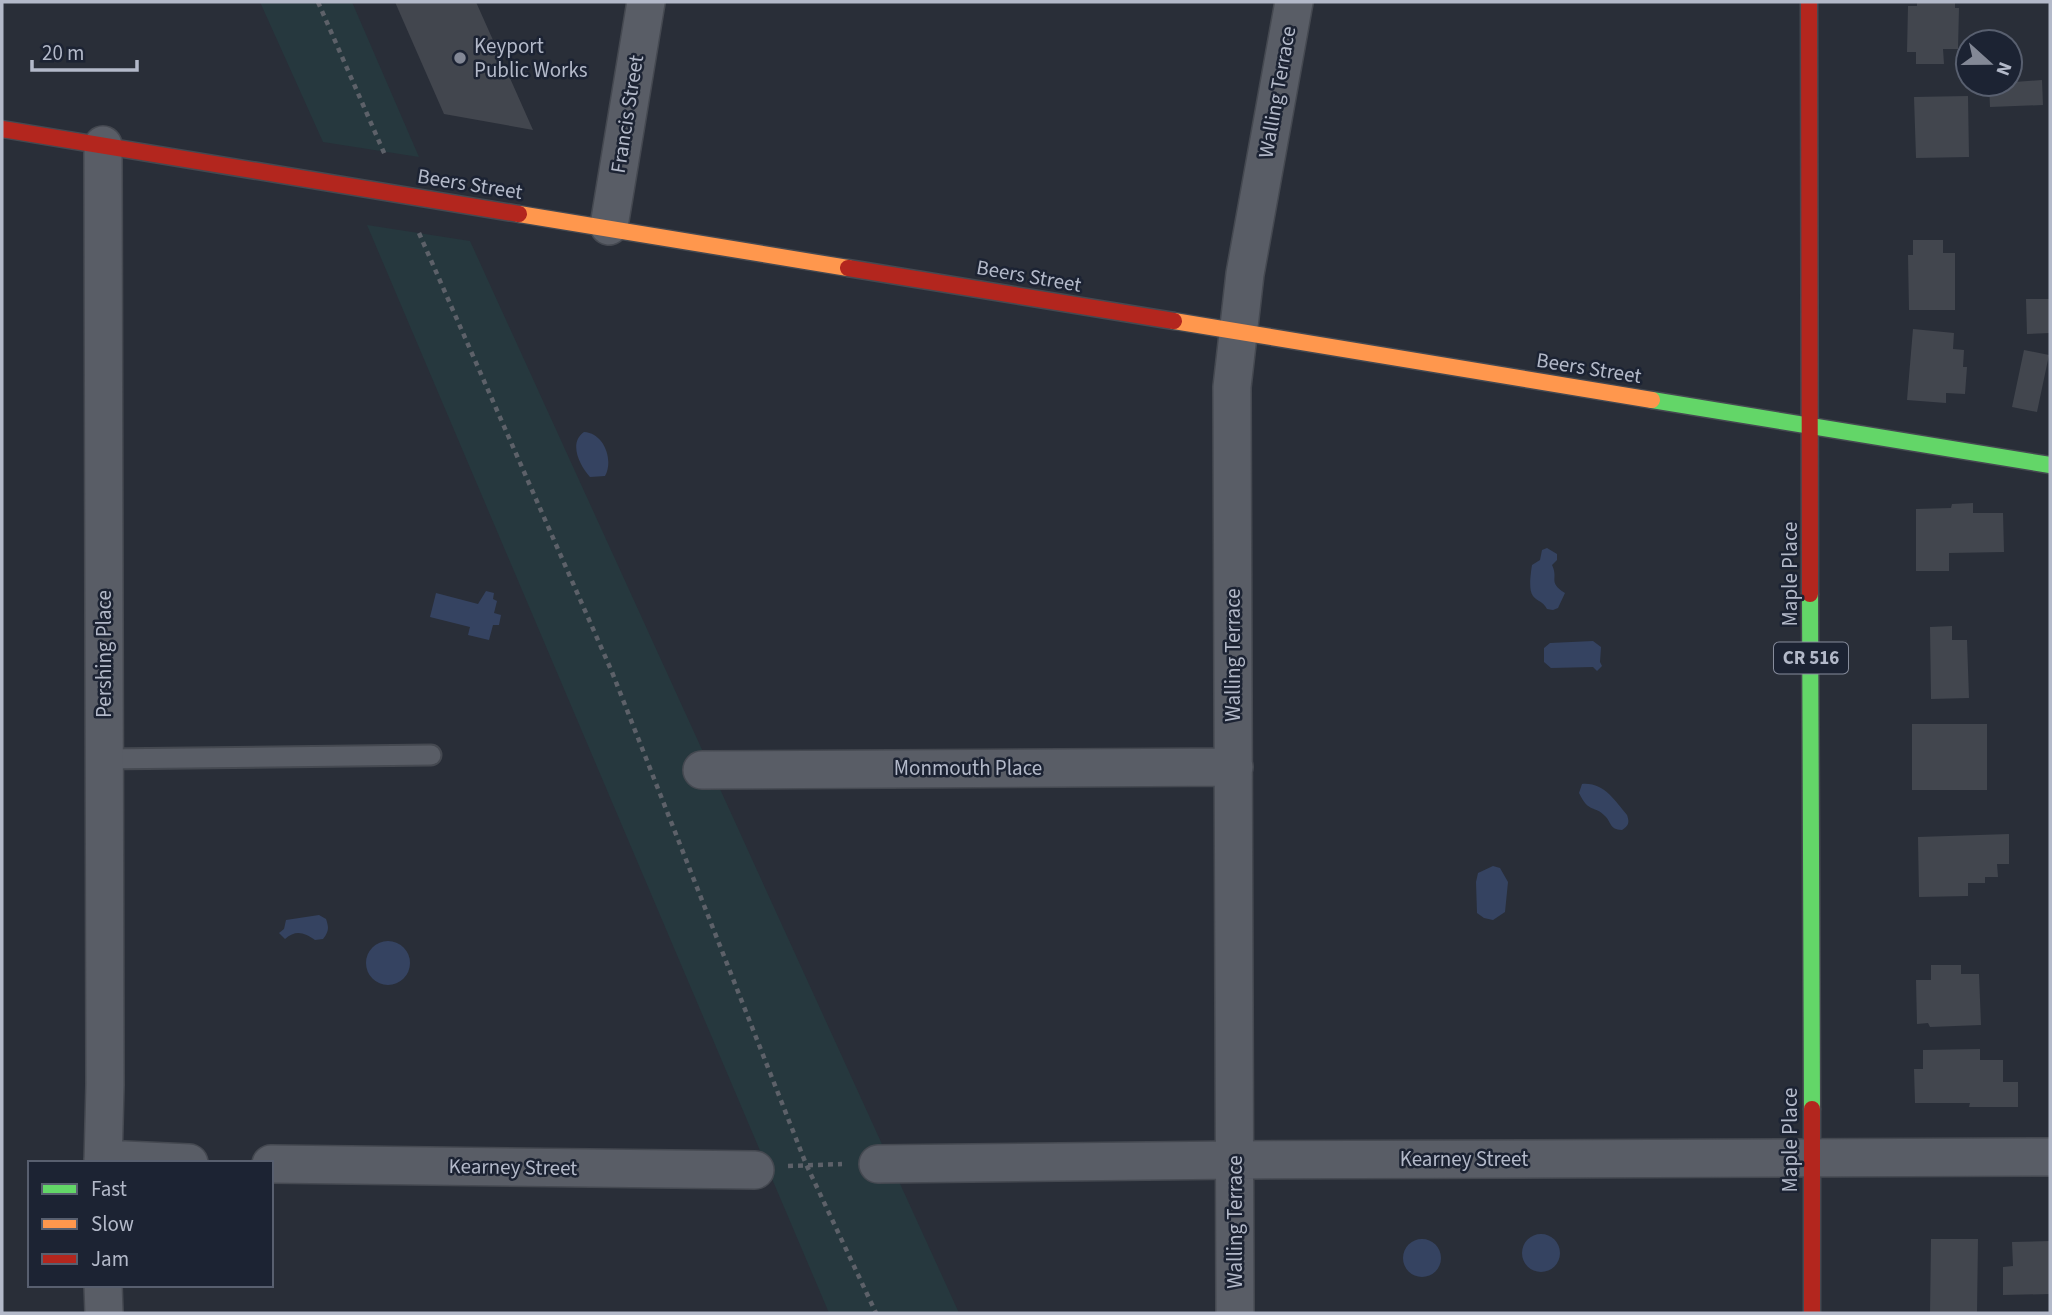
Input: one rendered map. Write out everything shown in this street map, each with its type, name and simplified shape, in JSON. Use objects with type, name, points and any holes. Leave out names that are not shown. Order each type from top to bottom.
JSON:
[{"type":"street","name":"Francis Street","points":[[609,226],[646,2]]},
{"type":"street","name":"Walling Terrace","points":[[1235,1313],[1231,387],[1245,274],[1294,2]]},
{"type":"street","name":"Maple Place","points":[[1809,2],[1812,1313]]},
{"type":"street","name":"Beers Street","points":[[2,129],[609,226],[2050,465]]},
{"type":"street","name":"Pershing Place","points":[[103,145],[103,1161]]},
{"type":"street","name":"Monmouth Place","points":[[702,769],[1234,767]]},
{"type":"street","name":"Kearney Street","points":[[878,1164],[2050,1157]]},
{"type":"street","name":"Kearney Street","points":[[273,1164],[755,1170]]},
{"type":"street","points":[[103,1287],[104,1313]]},
{"type":"lane","points":[[104,759],[431,755]]},
{"type":"path","points":[[318,2],[612,671],[806,1164],[876,1313]]},
{"type":"path","points":[[755,1170],[806,1164],[878,1164]]},
{"type":"shaded area","points":[[260,2],[352,2],[419,157],[323,142]]},
{"type":"shaded area","points":[[367,225],[470,241],[959,1313],[829,1313]]},
{"type":"water","points":[[584,432],[597,437],[605,448],[608,470],[605,476],[590,477],[579,461],[577,442]]},
{"type":"water","points":[[1547,548],[1557,554],[1557,560],[1552,565],[1555,583],[1565,593],[1558,608],[1553,610],[1547,609],[1533,596],[1530,581],[1532,565],[1540,560],[1542,550]]},
{"type":"water","points":[[486,591],[494,593],[493,599],[497,601],[494,613],[501,615],[499,625],[493,625],[489,640],[468,635],[470,627],[430,617],[436,593],[478,604]]},
{"type":"water","points":[[1593,641],[1601,647],[1602,666],[1597,671],[1593,667],[1551,668],[1544,662],[1544,648],[1550,643]]},
{"type":"water","points":[[1582,784],[1597,786],[1608,793],[1627,815],[1626,827],[1622,830],[1615,828],[1601,813],[1589,807],[1579,793]]},
{"type":"water","points":[[1493,866],[1500,868],[1508,882],[1505,912],[1493,920],[1477,913],[1476,882],[1478,873]]},
{"type":"water","points":[[319,915],[326,919],[328,925],[323,939],[315,940],[297,933],[285,939],[279,933],[284,929],[286,920]]},
{"type":"water","points":[[388,941],[403,948],[410,963],[403,978],[388,985],[373,978],[366,963],[373,948]]},
{"type":"water","points":[[1541,1234],[1554,1240],[1560,1253],[1554,1266],[1541,1272],[1528,1266],[1522,1253],[1528,1240]]},
{"type":"water","points":[[1422,1239],[1436,1244],[1441,1258],[1436,1272],[1422,1277],[1408,1272],[1403,1258],[1408,1244]]},
{"type":"building","name":"Keyport Public Works","points":[[395,2],[476,2],[533,130],[444,114]]},
{"type":"building","points":[[1917,2],[1955,2],[1955,8],[1959,8],[1959,28],[1954,28],[1954,49],[1943,49],[1944,64],[1916,64],[1916,52],[1907,52],[1908,6],[1917,6]]},
{"type":"building","points":[[2042,80],[2043,105],[1990,107],[1990,98],[2024,98],[2024,81]]},
{"type":"building","points":[[1914,97],[1968,98],[1969,157],[1916,158]]},
{"type":"building","points":[[1913,240],[1943,240],[1943,253],[1955,253],[1955,310],[1909,310],[1908,255],[1913,255]]},
{"type":"building","points":[[2026,299],[2050,299],[2050,333],[2027,334]]},
{"type":"building","points":[[1913,329],[1954,333],[1953,349],[1964,350],[1963,367],[1967,367],[1965,394],[1946,393],[1946,403],[1907,400]]},
{"type":"building","points":[[2024,350],[2049,355],[2037,412],[2012,407]]},
{"type":"building","points":[[1973,503],[1973,513],[2003,513],[2004,552],[1949,553],[1949,571],[1916,571],[1916,509],[1951,508],[1952,504]]},
{"type":"building","points":[[1952,626],[1952,640],[1967,640],[1969,698],[1931,699],[1930,627]]},
{"type":"building","points":[[1912,724],[1987,724],[1987,790],[1912,790]]},
{"type":"building","points":[[2009,834],[2009,864],[1997,864],[1998,877],[1985,877],[1985,883],[1968,883],[1968,896],[1919,897],[1918,837]]},
{"type":"building","points":[[1931,965],[1961,965],[1961,974],[1979,974],[1981,1025],[1930,1027],[1928,1023],[1917,1024],[1916,980],[1931,980]]},
{"type":"building","points":[[1980,1049],[1980,1060],[2003,1060],[2003,1082],[2018,1082],[2018,1107],[1969,1107],[1970,1103],[1915,1103],[1914,1069],[1923,1069],[1923,1050]]},
{"type":"building","points":[[1931,1239],[1978,1239],[1977,1313],[1930,1313]]},
{"type":"building","points":[[2050,1241],[2050,1294],[2003,1295],[2003,1267],[2013,1266],[2012,1242]]},
{"type":"traffic: fast","points":[[1652,400],[2050,465]]},
{"type":"traffic: fast","points":[[1810,594],[1812,1109]]},
{"type":"traffic: slow","points":[[519,214],[848,268]]},
{"type":"traffic: slow","points":[[1174,321],[1652,400]]},
{"type":"traffic: jam","points":[[1809,2],[1810,594]]},
{"type":"traffic: jam","points":[[2,129],[519,214]]},
{"type":"traffic: jam","points":[[848,268],[1174,321]]},
{"type":"traffic: jam","points":[[1812,1109],[1812,1313]]},
{"type":"place","name":"Keyport Public Works","points":[[460,58]]}]
